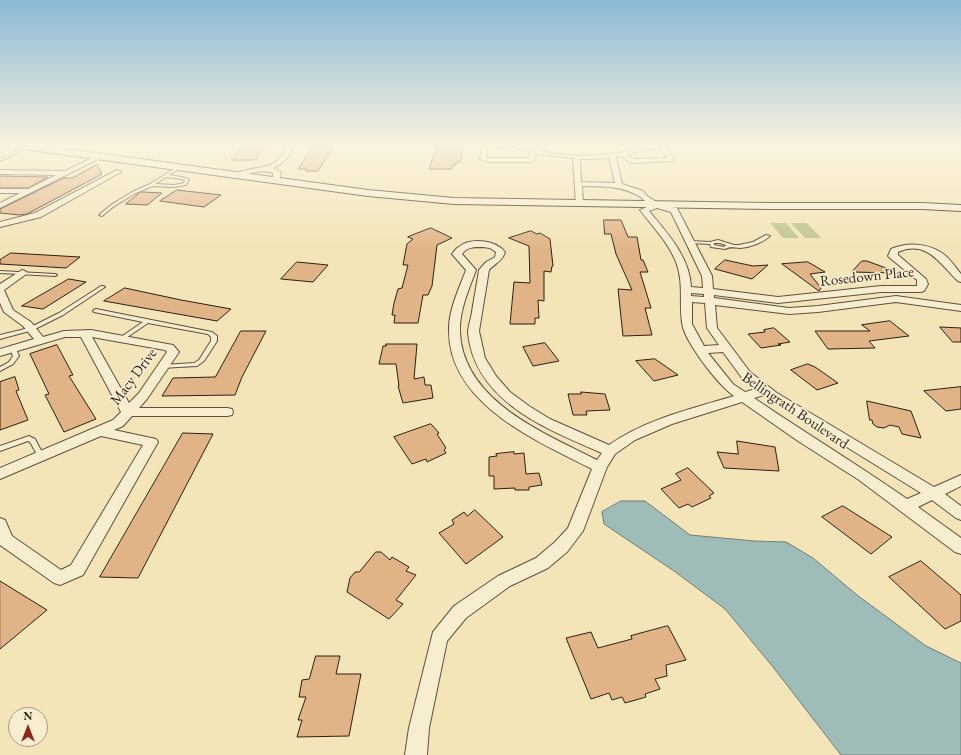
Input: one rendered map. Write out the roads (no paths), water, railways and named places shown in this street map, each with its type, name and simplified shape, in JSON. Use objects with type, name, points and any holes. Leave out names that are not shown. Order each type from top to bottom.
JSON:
[{"type":"street","points":[[0,206],[54,179]]},
{"type":"street","points":[[0,225],[30,219],[104,179]]},
{"type":"street","points":[[262,179],[411,198],[499,202],[656,205],[922,206],[961,208]]},
{"type":"street","points":[[578,179],[579,203]]},
{"type":"street","points":[[618,179],[619,185]]},
{"type":"street","points":[[578,184],[619,185],[633,189],[656,205]]},
{"type":"street","points":[[0,191],[30,191]]},
{"type":"street","name":"Bellingrath Boulevard","points":[[961,514],[933,493],[766,390],[746,375],[712,328],[707,276],[674,210],[656,205],[644,210],[670,242],[681,263],[686,281],[687,324],[700,350],[729,387],[803,438],[864,476],[961,547]]},
{"type":"street","points":[[670,242],[690,242]]},
{"type":"street","points":[[471,270],[457,254],[459,251],[468,246],[482,244],[495,247],[501,252],[499,258],[488,264],[484,270],[474,332],[478,354],[488,374],[520,408],[549,424],[610,451]]},
{"type":"street","name":"Rosedown Place","points":[[686,294],[778,300],[810,298],[875,290],[921,289],[923,284],[921,279],[893,256],[894,251],[900,247],[916,247],[938,255],[961,279]]},
{"type":"street","points":[[471,270],[484,270]]},
{"type":"street","points":[[471,270],[457,311],[454,332],[455,345],[460,363],[475,388],[490,403],[522,427],[600,467]]},
{"type":"street","points":[[0,288],[22,273]]},
{"type":"street","points":[[0,292],[9,312],[31,329],[41,341]]},
{"type":"street","name":"Rosedown Place","points":[[710,296],[789,311],[896,299],[961,308]]},
{"type":"street","points":[[810,298],[824,308]]},
{"type":"street","points":[[454,332],[474,332]]},
{"type":"street","points":[[85,333],[128,412],[227,412]]},
{"type":"street","name":"Macy Drive","points":[[0,353],[64,334],[85,333],[123,338],[169,347],[173,352],[143,396],[118,423],[0,474]]},
{"type":"street","points":[[700,350],[726,348]]},
{"type":"street","points":[[416,755],[418,728],[439,638],[460,612],[504,582],[542,563],[561,547],[575,531],[600,467],[610,451],[630,437],[667,421],[745,398],[766,390]]},
{"type":"street","points":[[0,524],[6,540],[60,578],[77,570],[151,442],[100,431]]},
{"type":"street","points":[[906,506],[961,480]]},
{"type":"street","points":[[418,728],[426,755]]},
{"type":"lane","points":[[101,215],[128,196],[161,179]]},
{"type":"lane","points":[[151,185],[174,186],[185,184],[187,180],[185,179]]},
{"type":"lane","points":[[690,242],[711,243],[718,241],[729,245],[741,246],[757,244],[768,236]]},
{"type":"lane","points":[[0,272],[56,275]]},
{"type":"lane","points":[[0,338],[31,329],[61,314],[103,287]]},
{"type":"lane","points":[[96,311],[210,333],[214,336],[214,341],[201,362],[195,365],[163,367]]},
{"type":"lane","points":[[123,338],[147,321]]},
{"type":"lane","points":[[0,369],[11,363],[16,356],[13,349]]},
{"type":"lane","points":[[0,449],[29,438],[33,441],[41,456]]},
{"type":"water","points":[[621,501],[645,501],[690,535],[754,541],[786,542],[813,558],[857,595],[926,646],[961,663],[961,755],[841,755],[773,667],[725,609],[674,571],[604,524],[602,512]]}]
